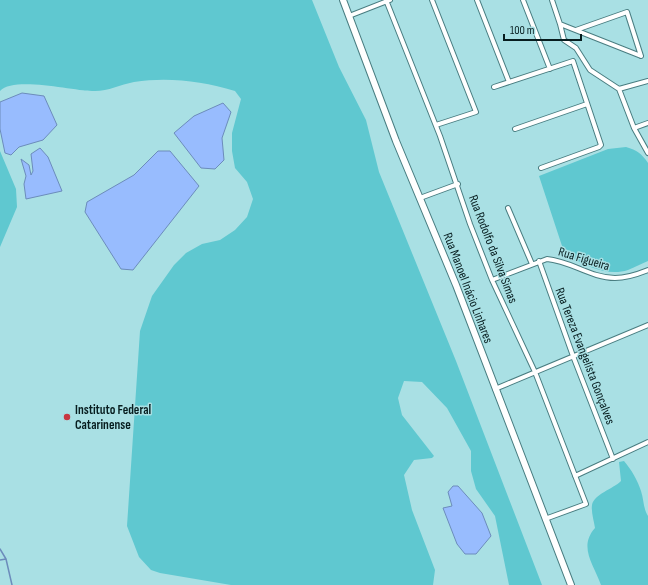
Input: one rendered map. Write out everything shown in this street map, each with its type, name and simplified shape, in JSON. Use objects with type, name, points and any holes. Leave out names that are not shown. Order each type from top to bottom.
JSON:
[{"type":"main road","name":"Rua Manoel Inácio Linhares","points":[[343,0],[396,142],[456,285],[571,585]]},
{"type":"street","points":[[349,16],[388,0]]},
{"type":"street","name":"Rua Rodolfo da Silva Simas","points":[[388,0],[458,184],[470,224],[492,280],[535,372],[586,504],[545,519]]},
{"type":"street","points":[[432,0],[476,112],[436,126]]},
{"type":"street","points":[[477,0],[509,82]]},
{"type":"street","points":[[523,0],[550,69]]},
{"type":"street","points":[[552,0],[564,40],[576,48],[590,70],[619,90],[634,128],[648,153]]},
{"type":"street","points":[[560,24],[576,31],[641,56],[627,12],[576,31]]},
{"type":"street","points":[[494,87],[573,61],[600,146],[541,168]]},
{"type":"street","points":[[619,90],[648,81]]},
{"type":"street","points":[[515,130],[587,104]]},
{"type":"street","points":[[634,128],[648,123]]},
{"type":"street","points":[[420,198],[458,184]]},
{"type":"street","points":[[508,208],[532,264]]},
{"type":"street","name":"Rua Figueira","points":[[492,280],[539,261],[555,260],[600,276],[616,278],[634,275],[648,270]]},
{"type":"street","name":"Rua Tereza Evangelista Gonçalves","points":[[539,261],[573,356],[613,459]]},
{"type":"street","points":[[495,389],[648,325]]},
{"type":"street","points":[[575,476],[648,442]]},
{"type":"shaded area","points":[[0,0],[312,0],[339,67],[366,120],[379,172],[456,361],[542,585],[509,585],[495,516],[476,489],[471,471],[471,451],[447,408],[422,382],[404,381],[398,398],[402,415],[434,456],[432,458],[414,460],[404,475],[412,510],[435,570],[433,585],[231,585],[160,573],[151,570],[139,557],[127,526],[140,331],[152,296],[174,265],[186,253],[202,244],[220,240],[235,230],[247,217],[253,199],[247,182],[235,168],[232,151],[232,133],[241,99],[235,91],[198,82],[172,80],[134,82],[97,91],[30,84],[7,87],[0,91]]},
{"type":"shaded area","points":[[22,93],[44,96],[57,125],[43,140],[19,147],[11,155],[5,153],[0,129],[0,102]]},
{"type":"shaded area","points":[[223,103],[231,112],[222,138],[224,160],[215,169],[201,168],[174,133],[194,116]]},
{"type":"shaded area","points":[[626,147],[639,153],[648,163],[648,261],[620,272],[603,271],[586,265],[564,252],[539,176],[608,149]]},
{"type":"shaded area","points":[[40,148],[48,157],[62,191],[26,199],[24,184],[26,176],[21,159],[29,165],[31,175],[33,171],[31,154]]},
{"type":"shaded area","points":[[0,151],[16,189],[17,207],[0,247]]},
{"type":"shaded area","points":[[158,151],[170,151],[199,186],[133,270],[121,269],[85,212],[87,202],[134,175]]},
{"type":"shaded area","points":[[624,461],[632,471],[638,483],[648,516],[648,585],[601,585],[589,556],[588,542],[590,535],[595,528],[592,511],[593,501],[621,481],[619,462]]},
{"type":"shaded area","points":[[453,486],[458,486],[482,513],[491,536],[476,554],[465,554],[457,544],[443,508],[452,506],[448,492]]},
{"type":"waterway","points":[[0,549],[6,559],[12,585]]},
{"type":"waterway","points":[[0,560],[6,559]]},
{"type":"place","name":"Instituto Federal Catarinense","points":[[67,417]]}]
